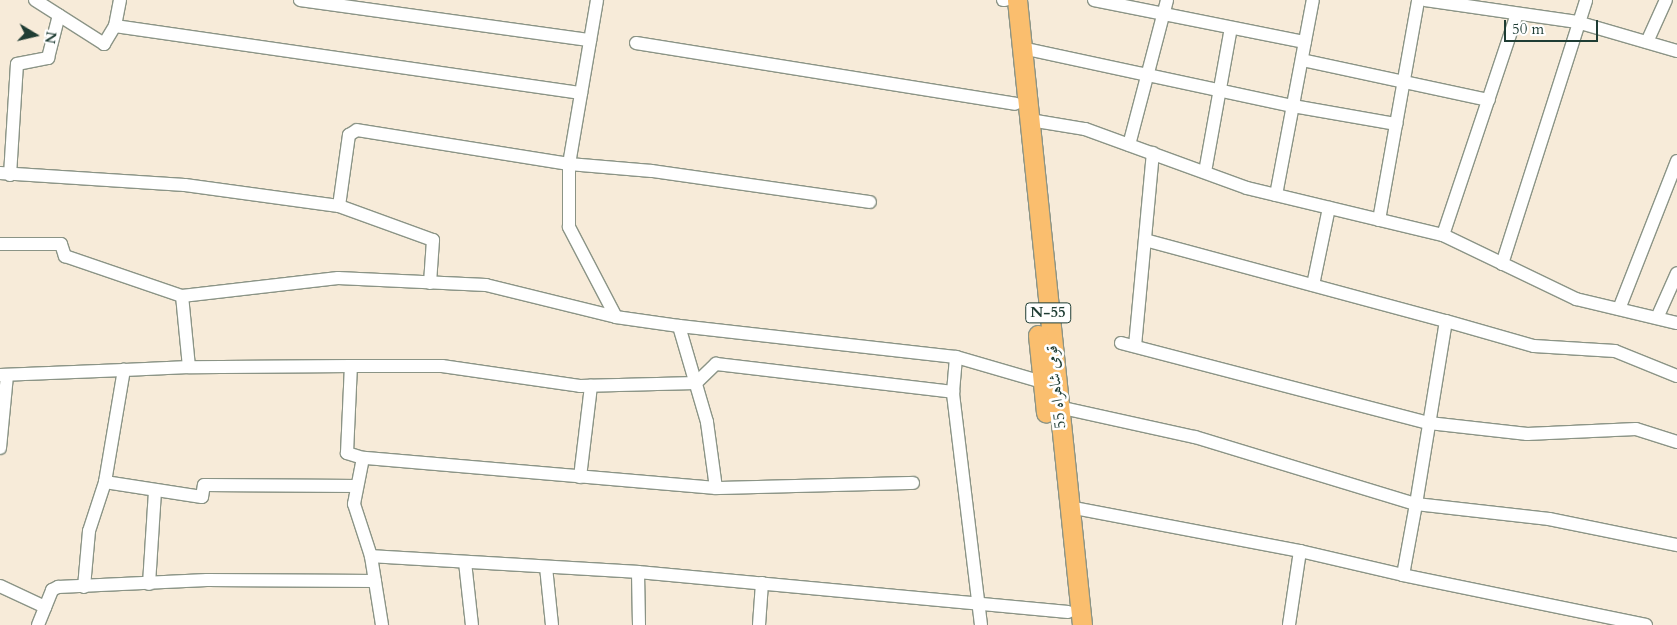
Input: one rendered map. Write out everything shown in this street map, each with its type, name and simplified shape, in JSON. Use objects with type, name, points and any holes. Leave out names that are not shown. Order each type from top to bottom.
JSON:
[{"type":"highway","name":"قومی شاہراہ 55","points":[[1004,0],[1015,104],[1025,145],[1037,263],[1058,407],[1061,488],[1069,568],[1082,625]]},
{"type":"highway","name":"قومی شاہراہ 55","points":[[1017,0],[1030,120],[1025,145]]},
{"type":"highway","name":"قومی شاہراہ 55","points":[[1037,263],[1042,382],[1061,488],[1069,507],[1068,618]]},
{"type":"street","points":[[35,0],[104,44],[115,26],[120,0]]},
{"type":"street","points":[[300,0],[590,40]]},
{"type":"street","points":[[597,0],[569,164],[569,227],[616,317]]},
{"type":"street","points":[[1094,0],[1305,42]]},
{"type":"street","points":[[1129,145],[1167,0]]},
{"type":"street","points":[[1276,195],[1313,0]]},
{"type":"street","points":[[1379,220],[1418,0]]},
{"type":"street","points":[[1425,0],[1577,22],[1677,52]]},
{"type":"street","points":[[1502,264],[1577,22],[1586,0]]},
{"type":"street","points":[[1647,42],[1666,0]]},
{"type":"street","points":[[1443,235],[1517,14]]},
{"type":"street","points":[[59,15],[48,58],[17,64],[5,174],[185,185],[339,206],[433,240],[430,283]]},
{"type":"street","points":[[115,26],[581,93]]},
{"type":"street","points":[[1205,172],[1231,28]]},
{"type":"street","points":[[636,43],[1015,104]]},
{"type":"street","points":[[1022,48],[1293,106],[1396,124]]},
{"type":"street","points":[[1302,60],[1404,80],[1488,100]]},
{"type":"street","points":[[1030,120],[1085,129],[1276,195],[1443,235],[1576,299],[1677,323]]},
{"type":"street","points":[[339,206],[349,135],[357,130],[569,164],[652,171],[870,202]]},
{"type":"street","points":[[1135,346],[1153,153]]},
{"type":"street","points":[[1619,309],[1677,161]]},
{"type":"street","points":[[1313,285],[1330,208]]},
{"type":"street","points":[[1145,240],[1534,346],[1615,351],[1677,376]]},
{"type":"street","points":[[0,244],[61,244],[65,256],[182,296],[338,278],[486,285],[616,317],[679,326],[956,357],[1042,382]]},
{"type":"street","points":[[1658,318],[1677,273]]},
{"type":"street","points":[[182,296],[189,367]]},
{"type":"street","points":[[1402,575],[1416,504],[1446,321]]},
{"type":"street","points":[[679,326],[707,422],[716,488]]},
{"type":"street","points":[[1121,343],[1429,423],[1527,434],[1636,429],[1677,442]]},
{"type":"street","points":[[956,357],[953,392],[981,625]]},
{"type":"street","points":[[0,448],[4,375],[189,367],[442,366],[591,386],[696,383],[716,364],[953,392]]},
{"type":"street","points":[[352,366],[347,453],[362,458],[716,488],[913,483]]},
{"type":"street","points":[[84,587],[89,531],[105,482],[124,370]]},
{"type":"street","points":[[580,476],[591,386]]},
{"type":"street","points":[[1058,407],[1195,437],[1416,504],[1549,519],[1677,545]]},
{"type":"street","points":[[362,458],[354,504],[371,556],[382,625]]},
{"type":"street","points":[[105,482],[202,497],[204,485],[357,486]]},
{"type":"street","points":[[149,584],[155,490]]},
{"type":"street","points":[[1069,507],[1300,551],[1402,575],[1646,625]]},
{"type":"street","points":[[1289,625],[1300,551]]},
{"type":"street","points":[[371,556],[638,572],[978,601],[1068,618]]},
{"type":"street","points":[[465,562],[472,625]]},
{"type":"street","points":[[546,567],[552,625]]},
{"type":"street","points":[[638,572],[638,625]]},
{"type":"street","points":[[38,625],[52,590],[206,580],[375,581]]},
{"type":"street","points":[[759,625],[762,583]]},
{"type":"street","points":[[0,586],[45,607]]}]
